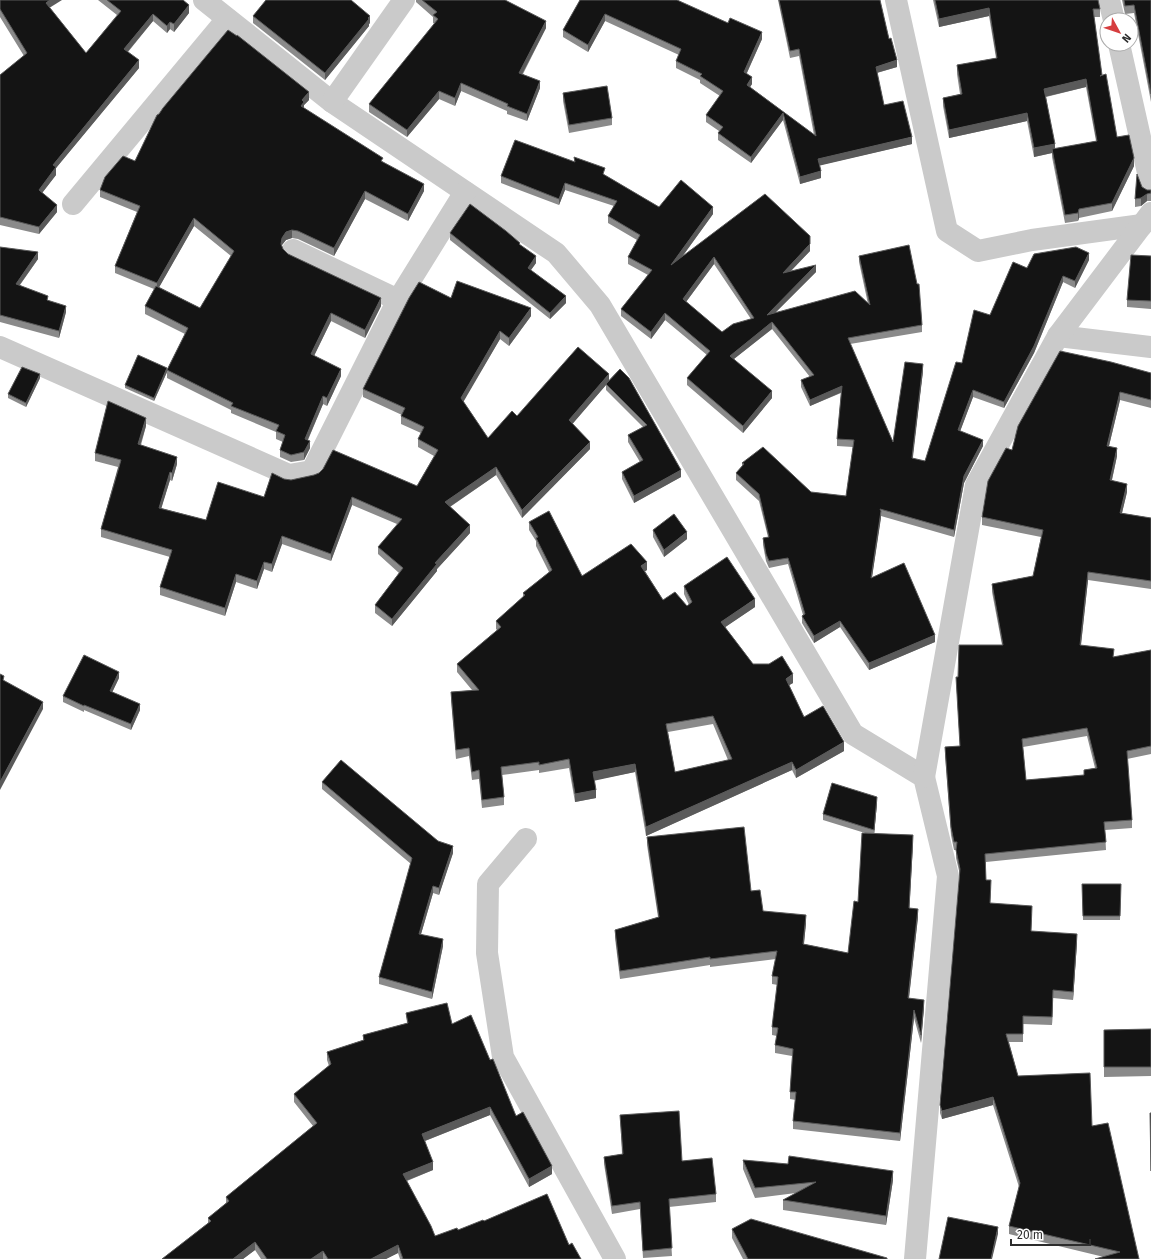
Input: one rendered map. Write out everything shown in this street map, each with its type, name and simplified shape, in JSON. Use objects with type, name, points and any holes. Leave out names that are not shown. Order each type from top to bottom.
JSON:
[{"type":"street","points":[[204,0],[332,102],[556,253],[600,305],[853,734],[924,777]]},
{"type":"street","points":[[332,102],[404,0]]},
{"type":"street","points":[[896,0],[947,231],[978,251],[1147,219]]},
{"type":"street","points":[[1109,0],[1112,12]]},
{"type":"street","points":[[73,204],[227,19]]},
{"type":"street","points":[[1121,52],[1151,186]]},
{"type":"street","points":[[0,347],[289,475],[312,471],[398,300],[465,192]]},
{"type":"street","points":[[915,1259],[948,876],[924,777],[976,485],[1058,336],[1147,219]]},
{"type":"street","points":[[293,250],[398,300]]},
{"type":"street","points":[[1058,336],[1151,347]]},
{"type":"street","points":[[526,839],[488,884],[487,953],[503,1057],[615,1259]]},
{"type":"building","points":[[0,0],[50,0],[46,3],[86,53],[121,11],[107,0],[183,0],[189,5],[174,24],[170,22],[167,26],[153,14],[124,49],[139,60],[53,165],[56,167],[39,190],[57,205],[39,227],[0,217],[0,75],[27,53],[0,9]]},
{"type":"building","points":[[266,0],[351,0],[370,16],[325,73],[253,16]]},
{"type":"building","points":[[422,0],[505,0],[546,21],[519,73],[540,81],[527,114],[507,106],[508,104],[461,83],[455,98],[439,91],[407,130],[369,104],[438,19],[433,15],[437,12]]},
{"type":"building","points":[[580,0],[677,0],[728,23],[730,18],[762,32],[744,72],[752,77],[747,85],[816,136],[799,49],[790,51],[779,0],[880,0],[889,39],[891,38],[897,60],[876,67],[884,105],[903,101],[912,137],[818,159],[821,171],[800,177],[783,113],[751,157],[718,133],[723,127],[706,115],[723,91],[700,76],[702,74],[676,61],[681,49],[605,14],[588,45],[563,30]]},
{"type":"building","points":[[935,0],[1098,0],[1100,9],[1093,9],[1102,75],[1100,76],[1106,74],[1117,137],[1129,135],[1134,158],[1112,203],[1079,209],[1078,213],[1065,215],[1052,149],[1097,141],[1086,79],[1044,89],[1055,144],[1034,148],[1027,113],[949,130],[943,98],[962,94],[957,65],[997,58],[989,8],[939,19]]},
{"type":"building","points":[[1124,0],[1151,0],[1151,94],[1139,31],[1139,12],[1135,12],[1134,5],[1125,6]]},
{"type":"building","points":[[228,30],[237,35],[309,92],[302,100],[304,102],[301,106],[383,158],[381,161],[424,184],[408,214],[365,191],[334,248],[298,231],[292,230],[286,232],[282,238],[281,244],[283,249],[288,254],[381,298],[365,330],[331,313],[311,354],[341,369],[327,398],[323,396],[305,439],[310,441],[304,452],[291,455],[280,450],[285,435],[276,431],[279,425],[231,406],[233,403],[167,370],[188,328],[145,306],[156,286],[200,308],[234,251],[194,218],[157,283],[115,266],[140,206],[100,190],[105,177],[123,156],[135,161],[157,115]]},
{"type":"building","points":[[607,86],[612,118],[569,125],[563,93]]},
{"type":"building","points":[[515,140],[575,162],[574,157],[605,168],[603,174],[659,207],[681,180],[713,207],[671,265],[765,194],[810,236],[810,244],[783,273],[816,265],[767,315],[855,291],[870,305],[859,256],[909,245],[917,284],[919,284],[922,325],[848,338],[893,442],[905,362],[923,364],[912,458],[925,461],[956,362],[962,363],[974,310],[990,315],[1013,262],[1027,268],[1034,254],[1076,247],[1089,253],[1075,281],[1063,276],[1034,346],[1004,402],[973,390],[958,430],[983,440],[964,476],[954,530],[880,509],[881,511],[871,578],[904,563],[935,635],[869,663],[840,621],[814,636],[802,616],[805,614],[788,558],[769,561],[766,554],[763,538],[769,537],[759,494],[736,473],[744,464],[742,463],[763,447],[811,492],[846,496],[854,440],[837,439],[842,386],[810,400],[801,380],[814,375],[772,322],[730,356],[772,391],[743,426],[687,378],[710,351],[665,313],[651,332],[621,309],[652,270],[628,257],[640,235],[608,216],[617,201],[565,183],[559,199],[501,176]],"holes":[[[714,257],[754,318],[733,324],[722,332],[683,299]]]},
{"type":"building","points":[[1137,174],[1142,187],[1147,190],[1151,190],[1151,193],[1135,199]]},
{"type":"building","points":[[470,204],[536,256],[528,268],[566,296],[550,313],[450,233]]},
{"type":"building","points":[[0,247],[38,252],[16,284],[48,296],[47,300],[66,306],[59,331],[0,315]]},
{"type":"building","points":[[1131,255],[1151,256],[1151,301],[1127,300]]},
{"type":"building","points":[[457,281],[531,308],[509,338],[500,331],[461,398],[488,438],[512,411],[517,416],[578,347],[609,374],[569,420],[590,442],[522,510],[496,467],[445,502],[470,525],[435,563],[437,564],[392,619],[375,605],[403,568],[378,547],[402,519],[352,497],[331,554],[282,536],[272,564],[264,562],[257,581],[236,574],[225,608],[160,587],[172,550],[101,529],[121,460],[95,453],[108,401],[146,418],[138,444],[177,457],[172,473],[170,472],[159,508],[206,520],[218,482],[264,497],[272,473],[284,479],[291,480],[314,475],[323,469],[333,450],[417,486],[438,450],[418,439],[424,427],[401,416],[405,408],[363,389],[409,298],[419,282],[451,298]]},
{"type":"building","points":[[1060,351],[1111,362],[1151,373],[1151,400],[1120,392],[1107,446],[1117,448],[1110,480],[1127,484],[1120,513],[1151,518],[1151,581],[1088,572],[1080,645],[1114,649],[1113,657],[1151,650],[1151,746],[1127,751],[1132,820],[1104,822],[1106,842],[985,854],[986,880],[991,880],[990,903],[1032,906],[1031,931],[1077,934],[1073,992],[1053,990],[1052,1017],[1023,1016],[1023,1034],[1006,1034],[1018,1076],[1090,1073],[1092,1126],[1108,1123],[1139,1259],[1095,1259],[1120,1252],[1009,1226],[1020,1183],[993,1097],[942,1111],[940,1105],[960,869],[956,850],[957,842],[954,842],[951,827],[945,747],[960,746],[956,677],[958,677],[959,645],[1003,645],[992,584],[1033,576],[1043,530],[982,517],[988,481],[1006,448],[1012,450],[1018,426]],"holes":[[[1087,728],[1097,768],[1084,770],[1084,775],[1026,780],[1022,739]]]},
{"type":"building","points":[[138,355],[167,368],[154,398],[125,385]]},
{"type":"building","points":[[22,367],[40,374],[26,403],[8,394]]},
{"type":"building","points":[[620,369],[629,378],[681,470],[634,496],[622,472],[643,460],[628,435],[647,425],[606,384]]},
{"type":"building","points":[[549,511],[582,576],[631,544],[647,562],[641,566],[663,600],[675,592],[687,606],[692,602],[684,586],[727,557],[755,599],[721,622],[753,664],[769,664],[782,656],[793,674],[786,679],[804,717],[823,706],[844,742],[796,770],[792,762],[646,827],[635,764],[593,772],[596,790],[575,794],[569,759],[539,765],[539,762],[501,767],[504,797],[482,800],[479,770],[472,772],[469,748],[456,750],[451,692],[479,690],[457,664],[501,627],[496,621],[525,595],[523,593],[552,570],[536,538],[538,537],[529,522]],"holes":[[[713,716],[732,759],[675,772],[666,724]]]},
{"type":"building","points":[[674,514],[687,532],[664,550],[653,530]]},
{"type":"building","points":[[84,655],[119,672],[110,691],[140,704],[131,724],[84,706],[63,696]]},
{"type":"building","points":[[0,674],[4,676],[3,680],[43,702],[0,782]]},
{"type":"building","points":[[341,760],[438,841],[453,846],[439,888],[433,886],[419,934],[443,939],[432,992],[379,977],[412,858],[322,782]]},
{"type":"building","points":[[832,783],[877,797],[874,830],[823,814]]},
{"type":"building","points":[[744,827],[751,891],[760,890],[763,911],[806,915],[803,944],[848,953],[854,901],[858,902],[862,833],[913,835],[909,908],[918,909],[908,998],[924,1000],[921,1035],[914,1010],[900,1133],[793,1121],[796,1092],[790,1092],[793,1049],[775,1045],[778,1028],[772,1027],[778,977],[772,976],[777,951],[710,959],[710,957],[620,971],[615,930],[659,917],[647,837]]},
{"type":"building","points":[[1082,884],[1121,884],[1120,916],[1083,916]]},
{"type":"building","points":[[447,1003],[452,1024],[471,1015],[490,1060],[493,1059],[516,1116],[523,1112],[552,1166],[529,1179],[490,1107],[422,1134],[433,1162],[403,1174],[435,1236],[457,1228],[458,1230],[483,1220],[484,1221],[547,1194],[569,1245],[572,1243],[581,1259],[403,1259],[398,1245],[371,1259],[328,1259],[323,1251],[311,1259],[267,1259],[255,1242],[233,1259],[162,1259],[211,1221],[208,1218],[229,1201],[226,1197],[317,1123],[294,1094],[331,1064],[327,1052],[364,1040],[363,1035],[408,1023],[406,1013]]},
{"type":"building","points":[[1151,1029],[1151,1067],[1104,1067],[1104,1030]]},
{"type":"building","points":[[679,1111],[682,1161],[712,1158],[716,1194],[669,1199],[672,1248],[643,1251],[640,1202],[612,1206],[604,1157],[623,1154],[620,1115]]},
{"type":"building","points":[[1150,1113],[1151,1113],[1151,1171]]},
{"type":"building","points":[[789,1156],[893,1171],[886,1216],[783,1200],[816,1182],[755,1188],[743,1160],[788,1164]]},
{"type":"building","points":[[948,1217],[998,1227],[991,1259],[939,1259]]},
{"type":"building","points":[[751,1219],[887,1259],[748,1259],[732,1229]]}]
